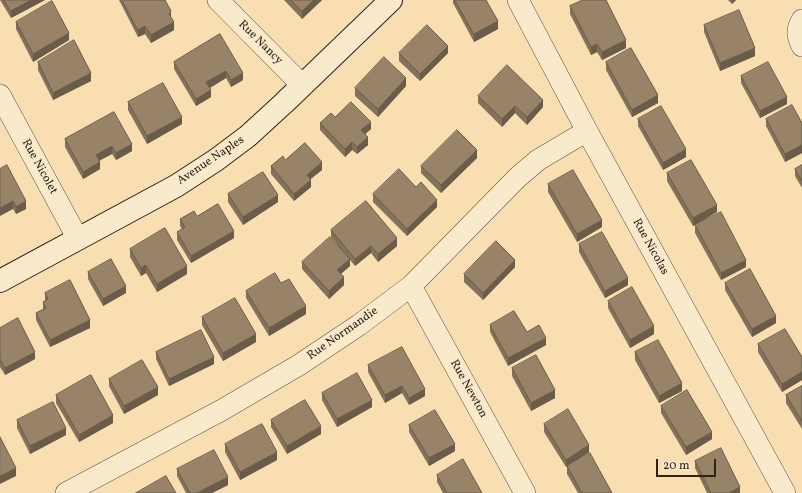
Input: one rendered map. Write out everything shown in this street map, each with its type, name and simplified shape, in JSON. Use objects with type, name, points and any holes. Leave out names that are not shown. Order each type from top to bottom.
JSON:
[{"type":"street","name":"Rue Nancy","points":[[218,0],[302,85]]},
{"type":"street","name":"Avenue Naples","points":[[0,281],[176,186],[216,160],[248,136],[391,0]]},
{"type":"street","name":"Rue Nicolas","points":[[518,0],[587,131],[785,493]]},
{"type":"street","points":[[802,20],[797,37],[802,46]]},
{"type":"street","name":"Rue Nicolet","points":[[0,94],[78,239]]},
{"type":"street","name":"Rue Normandie","points":[[66,493],[222,410],[299,365],[359,325],[411,286],[518,177],[538,160],[587,131]]},
{"type":"street","name":"Rue Newton","points":[[411,286],[525,493]]},
{"type":"building","points":[[4,0],[31,0],[11,11]]},
{"type":"building","points":[[122,0],[165,0],[171,11],[169,14],[174,22],[151,35],[145,26],[138,30]]},
{"type":"building","points":[[291,0],[314,0],[302,11]]},
{"type":"building","points":[[455,0],[486,0],[498,21],[474,34]]},
{"type":"building","points":[[583,0],[606,0],[626,40],[602,52],[597,44],[591,47],[570,6]]},
{"type":"building","points":[[52,1],[69,33],[33,54],[16,22]]},
{"type":"building","points":[[739,10],[755,48],[720,63],[704,25]]},
{"type":"building","points":[[427,25],[448,46],[420,74],[399,53]]},
{"type":"building","points":[[220,34],[243,73],[231,80],[226,71],[206,82],[211,90],[196,99],[174,62]]},
{"type":"building","points":[[74,40],[91,73],[53,93],[38,62]]},
{"type":"building","points":[[631,48],[658,95],[632,110],[606,62]]},
{"type":"building","points":[[384,57],[406,78],[378,109],[355,88]]},
{"type":"building","points":[[768,62],[787,97],[760,111],[741,76]]},
{"type":"building","points":[[507,65],[543,100],[527,117],[515,106],[502,119],[478,96]]},
{"type":"building","points":[[163,83],[182,117],[147,136],[128,102]]},
{"type":"building","points":[[351,102],[371,122],[361,130],[368,137],[357,147],[352,142],[345,149],[320,123],[331,113],[335,117]]},
{"type":"building","points":[[792,105],[802,123],[802,145],[785,154],[766,119]]},
{"type":"building","points":[[661,106],[686,149],[663,163],[638,119]]},
{"type":"building","points":[[114,112],[132,144],[116,153],[112,146],[96,155],[100,162],[83,172],[65,139]]},
{"type":"building","points":[[457,130],[477,150],[441,185],[421,166]]},
{"type":"building","points":[[305,143],[322,162],[307,175],[311,180],[294,194],[271,166],[283,156],[285,160]]},
{"type":"building","points":[[691,160],[717,205],[693,218],[667,173]]},
{"type":"building","points":[[7,165],[26,201],[16,207],[13,201],[0,208],[0,169]]},
{"type":"building","points":[[802,165],[802,181],[795,169]]},
{"type":"building","points":[[399,169],[416,187],[421,182],[437,200],[407,229],[373,194]]},
{"type":"building","points":[[573,170],[602,220],[577,234],[548,184]]},
{"type":"building","points":[[263,172],[278,195],[243,217],[228,194]]},
{"type":"building","points":[[366,201],[397,238],[378,254],[371,246],[355,259],[331,230]]},
{"type":"building","points":[[218,204],[234,231],[191,256],[177,232],[185,227],[180,219],[194,211],[197,216]]},
{"type":"building","points":[[721,212],[746,260],[721,273],[695,225]]},
{"type":"building","points":[[165,228],[187,266],[157,284],[146,265],[141,268],[130,249]]},
{"type":"building","points":[[602,232],[628,278],[605,291],[579,244]]},
{"type":"building","points":[[330,237],[350,259],[337,270],[344,277],[329,291],[302,262]]},
{"type":"building","points":[[496,241],[515,260],[483,293],[464,274]]},
{"type":"building","points":[[111,259],[126,286],[103,299],[88,272]]},
{"type":"building","points":[[750,269],[776,316],[752,329],[725,283]]},
{"type":"building","points":[[275,273],[281,283],[289,279],[306,306],[269,328],[246,291]]},
{"type":"building","points":[[70,280],[90,320],[50,340],[36,313],[46,308],[43,302],[48,299],[45,293]]},
{"type":"building","points":[[632,287],[654,326],[630,340],[608,301]]},
{"type":"building","points":[[235,298],[256,334],[223,353],[202,317]]},
{"type":"building","points":[[514,311],[527,332],[539,325],[546,338],[508,358],[490,325]]},
{"type":"building","points":[[18,318],[35,352],[5,368],[0,359],[0,328]]},
{"type":"building","points":[[785,329],[802,357],[802,372],[782,384],[758,344]]},
{"type":"building","points":[[201,330],[214,357],[169,379],[156,352]]},
{"type":"building","points":[[658,340],[682,383],[659,396],[635,352]]},
{"type":"building","points":[[402,347],[425,389],[409,398],[402,386],[385,395],[368,365]]},
{"type":"building","points":[[536,355],[555,390],[531,403],[512,368]]},
{"type":"building","points":[[142,360],[158,387],[124,406],[109,379]]},
{"type":"building","points":[[357,373],[372,400],[337,419],[322,393]]},
{"type":"building","points":[[91,375],[113,415],[79,435],[56,395]]},
{"type":"building","points":[[802,386],[802,421],[786,395]]},
{"type":"building","points":[[687,390],[712,432],[686,447],[661,406]]},
{"type":"building","points":[[305,400],[321,426],[287,446],[271,420]]},
{"type":"building","points":[[53,402],[66,428],[30,446],[17,420]]},
{"type":"building","points":[[568,409],[589,445],[566,460],[544,424]]},
{"type":"building","points":[[435,410],[455,444],[429,458],[409,425]]},
{"type":"building","points":[[262,424],[277,452],[240,472],[225,444]]},
{"type":"building","points":[[0,437],[16,468],[0,476]]},
{"type":"building","points":[[721,448],[740,487],[729,493],[711,493],[695,461]]},
{"type":"building","points":[[214,450],[228,477],[197,493],[190,493],[177,469]]},
{"type":"building","points":[[590,453],[612,493],[582,493],[567,466]]},
{"type":"building","points":[[463,459],[482,493],[447,493],[437,475]]},
{"type":"building","points":[[166,476],[176,493],[136,493]]}]
